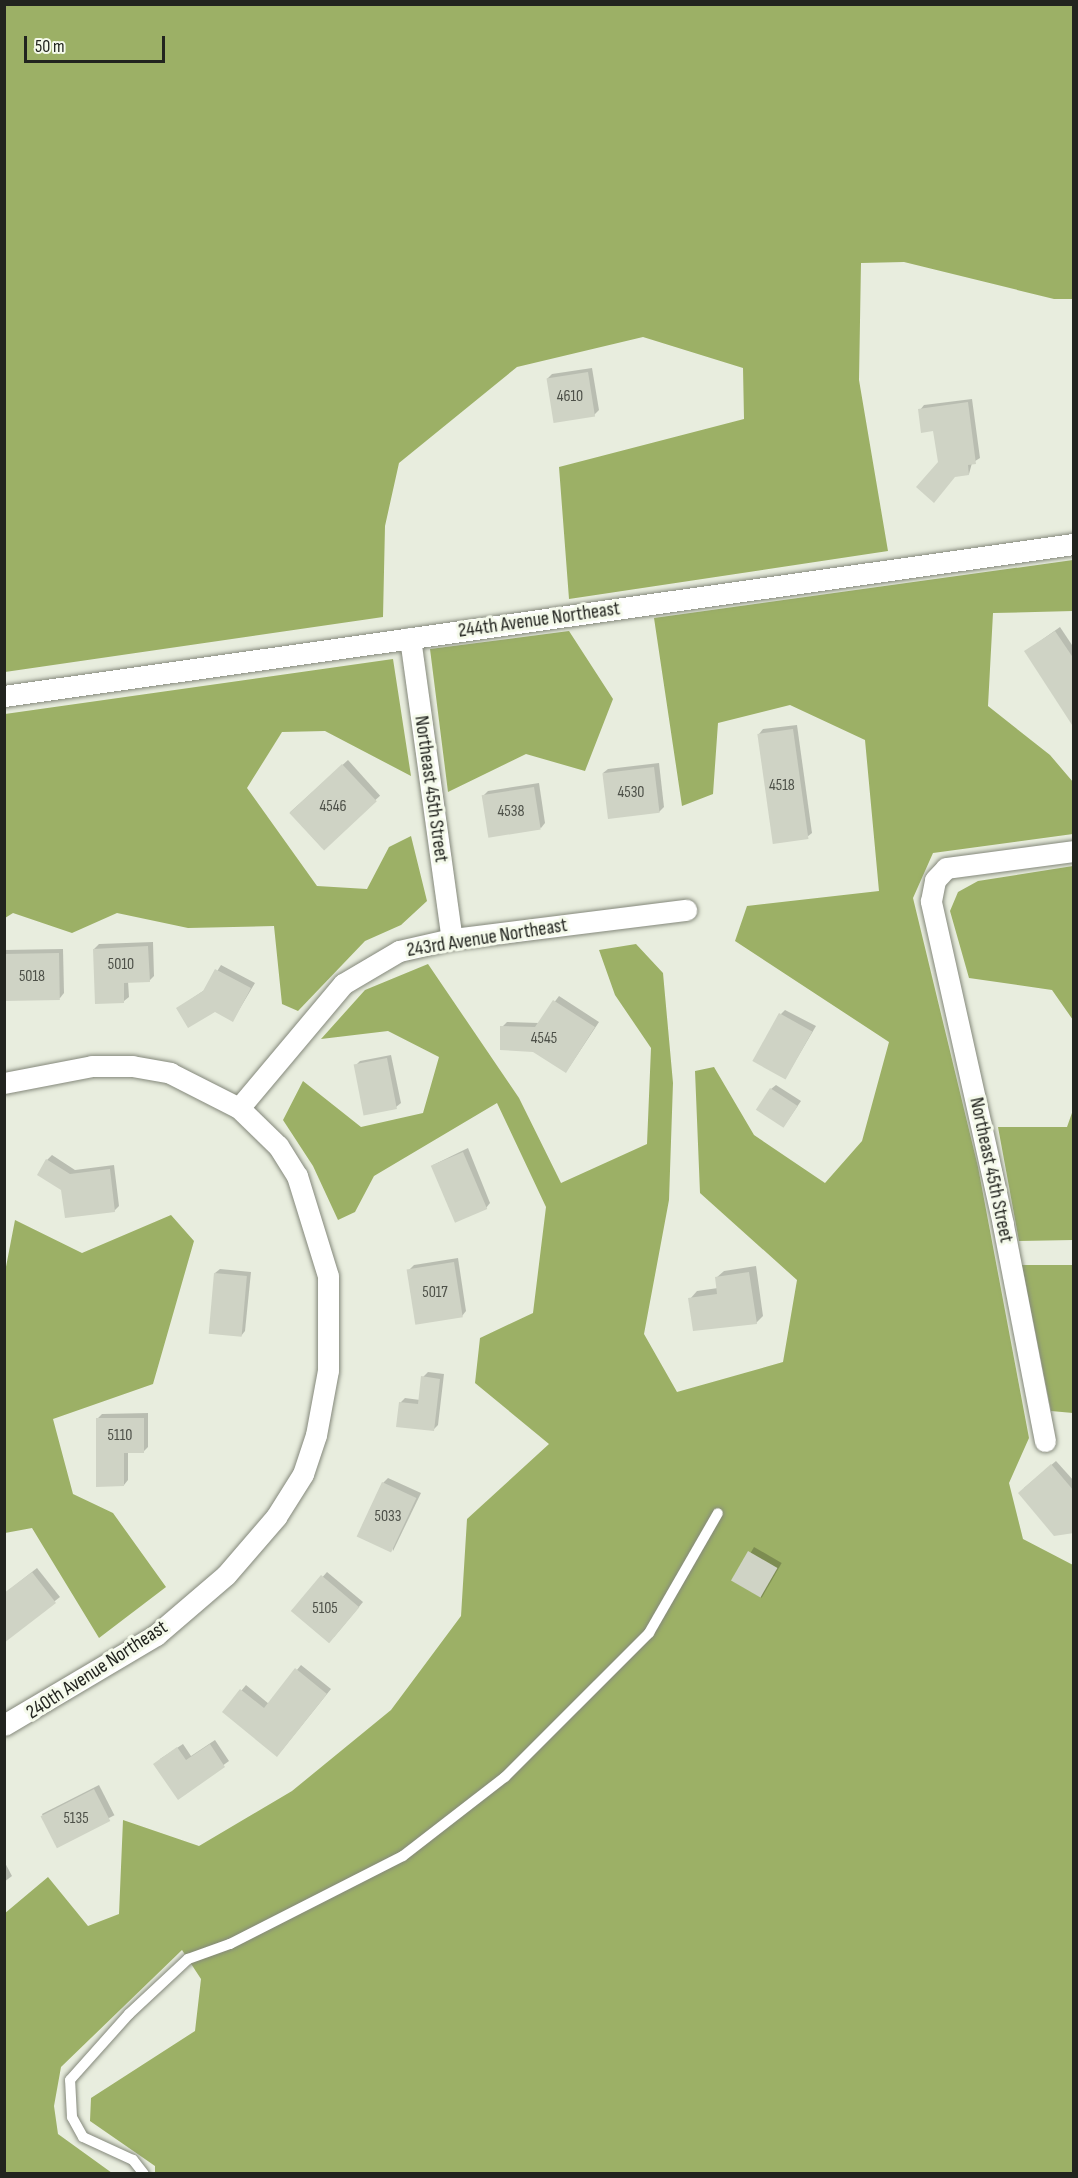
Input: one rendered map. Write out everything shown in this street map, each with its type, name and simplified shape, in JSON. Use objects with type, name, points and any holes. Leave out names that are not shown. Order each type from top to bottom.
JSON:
[{"type":"street","name":"244th Avenue Northeast","points":[[4,696],[1074,544]]},
{"type":"street","name":"Northeast 45th Street","points":[[410,638],[452,939]]},
{"type":"street","name":"Northeast 45th Street","points":[[1046,1441],[1004,1224],[931,901],[935,880],[945,868],[1074,851]]},
{"type":"street","name":"243rd Avenue Northeast","points":[[239,1108],[343,984],[399,951],[452,939],[686,910]]},
{"type":"street","points":[[4,1083],[92,1066],[132,1066],[170,1073],[239,1108]]},
{"type":"street","name":"240th Avenue Northeast","points":[[4,1725],[156,1635],[226,1575],[276,1517],[303,1474],[316,1435],[328,1370],[328,1275],[297,1176],[278,1146],[239,1108]]},
{"type":"lane","points":[[144,2174],[133,2160],[83,2137],[72,2117],[70,2080],[129,2014],[189,1959],[230,1944],[403,1856],[505,1777],[649,1633],[718,1513]]},
{"type":"green space","points":[[4,5],[1073,5],[1073,299],[1054,299],[904,262],[861,263],[859,380],[888,551],[569,599],[559,467],[744,419],[743,368],[643,337],[517,367],[399,463],[385,526],[383,617],[5,672]]},
{"type":"green space","points":[[1073,560],[1073,611],[993,613],[988,706],[1050,755],[1073,782],[1073,834],[933,853],[913,898],[978,1167],[1029,1438],[1009,1483],[1023,1539],[1073,1565],[1073,2173],[155,2173],[155,2166],[90,2121],[91,2098],[195,2031],[201,1979],[182,1950],[61,2067],[54,2106],[58,2134],[112,2173],[5,2173],[4,1914],[48,1877],[88,1926],[119,1914],[123,1820],[199,1846],[292,1791],[391,1710],[461,1616],[467,1519],[549,1444],[475,1383],[480,1338],[533,1313],[546,1207],[497,1103],[374,1176],[355,1212],[338,1220],[313,1166],[283,1120],[303,1081],[361,1127],[423,1113],[439,1057],[388,1031],[321,1039],[365,990],[428,964],[519,1098],[561,1183],[647,1144],[651,1048],[615,995],[599,950],[636,944],[663,973],[673,1083],[669,1200],[644,1334],[677,1392],[783,1362],[797,1280],[700,1193],[695,1071],[714,1067],[754,1135],[825,1183],[862,1141],[889,1042],[735,941],[747,906],[879,891],[865,740],[790,705],[718,723],[713,794],[682,806],[654,618]]},
{"type":"green space","points":[[569,631],[613,699],[585,771],[526,754],[448,792],[430,649]]},
{"type":"green space","points":[[393,659],[411,776],[325,731],[282,732],[247,788],[317,886],[367,889],[389,847],[411,836],[427,901],[401,925],[365,941],[298,1011],[282,1004],[274,926],[188,928],[117,913],[72,933],[13,913],[5,918],[5,714]]},
{"type":"green space","points":[[1074,866],[1073,1020],[1052,990],[969,978],[950,911],[958,892],[978,881]]},
{"type":"green space","points":[[1073,1110],[1073,1240],[1019,1241],[998,1127],[1067,1127]]},
{"type":"green space","points":[[171,1215],[194,1241],[153,1384],[53,1419],[73,1494],[113,1513],[166,1587],[99,1638],[32,1528],[5,1533],[5,1272],[15,1220],[82,1253]]},
{"type":"green space","points":[[1022,1265],[1073,1265],[1073,1413],[1051,1411]]},
{"type":"building","points":[[588,372],[595,416],[554,423],[547,379]]},
{"type":"building","points":[[968,402],[976,464],[968,465],[969,475],[955,477],[934,503],[916,487],[938,462],[933,431],[921,433],[918,409]]},
{"type":"building","points":[[1055,631],[1074,659],[1074,728],[1024,651]]},
{"type":"building","points":[[793,729],[808,839],[773,844],[757,734]]},
{"type":"building","points":[[342,764],[377,801],[324,850],[289,813]]},
{"type":"building","points":[[654,767],[660,813],[608,819],[602,773]]},
{"type":"building","points":[[534,787],[541,829],[488,838],[482,795]]},
{"type":"building","points":[[148,946],[150,982],[124,983],[124,1003],[95,1004],[93,949]]},
{"type":"building","points":[[59,953],[60,1000],[5,1001],[4,954]]},
{"type":"building","points":[[215,969],[251,988],[233,1022],[215,1012],[188,1028],[176,1008],[203,991]]},
{"type":"building","points":[[553,1000],[595,1027],[566,1073],[533,1052],[500,1050],[500,1026],[535,1027]]},
{"type":"building","points":[[779,1013],[812,1031],[786,1080],[752,1061]]},
{"type":"building","points":[[387,1058],[397,1109],[364,1116],[354,1064]]},
{"type":"building","points":[[770,1088],[798,1106],[784,1128],[756,1110]]},
{"type":"building","points":[[463,1152],[487,1209],[455,1223],[431,1166]]},
{"type":"building","points":[[46,1159],[70,1174],[110,1169],[115,1212],[65,1218],[61,1190],[37,1175]]},
{"type":"building","points":[[454,1262],[463,1317],[415,1325],[407,1270]]},
{"type":"building","points":[[749,1272],[757,1324],[693,1331],[688,1298],[717,1294],[715,1277]]},
{"type":"building","points":[[214,1273],[247,1276],[242,1337],[209,1334]]},
{"type":"building","points":[[421,1376],[440,1379],[434,1431],[396,1427],[399,1402],[418,1404]]},
{"type":"building","points":[[96,1418],[144,1418],[144,1453],[124,1453],[124,1486],[96,1487]]},
{"type":"building","points":[[1051,1464],[1074,1491],[1074,1533],[1054,1536],[1018,1493]]},
{"type":"building","points":[[382,1482],[416,1498],[391,1552],[357,1536]]},
{"type":"building","points":[[748,1551],[777,1568],[760,1597],[731,1580]]},
{"type":"building","points":[[32,1572],[56,1603],[4,1643],[4,1593]]},
{"type":"building","points":[[321,1575],[359,1607],[329,1643],[291,1611]]},
{"type":"building","points":[[295,1668],[327,1694],[277,1757],[222,1712],[240,1689],[264,1708]]},
{"type":"building","points":[[210,1744],[225,1767],[178,1800],[153,1764],[177,1747],[186,1760]]},
{"type":"building","points":[[94,1789],[110,1821],[57,1848],[41,1816]]}]
